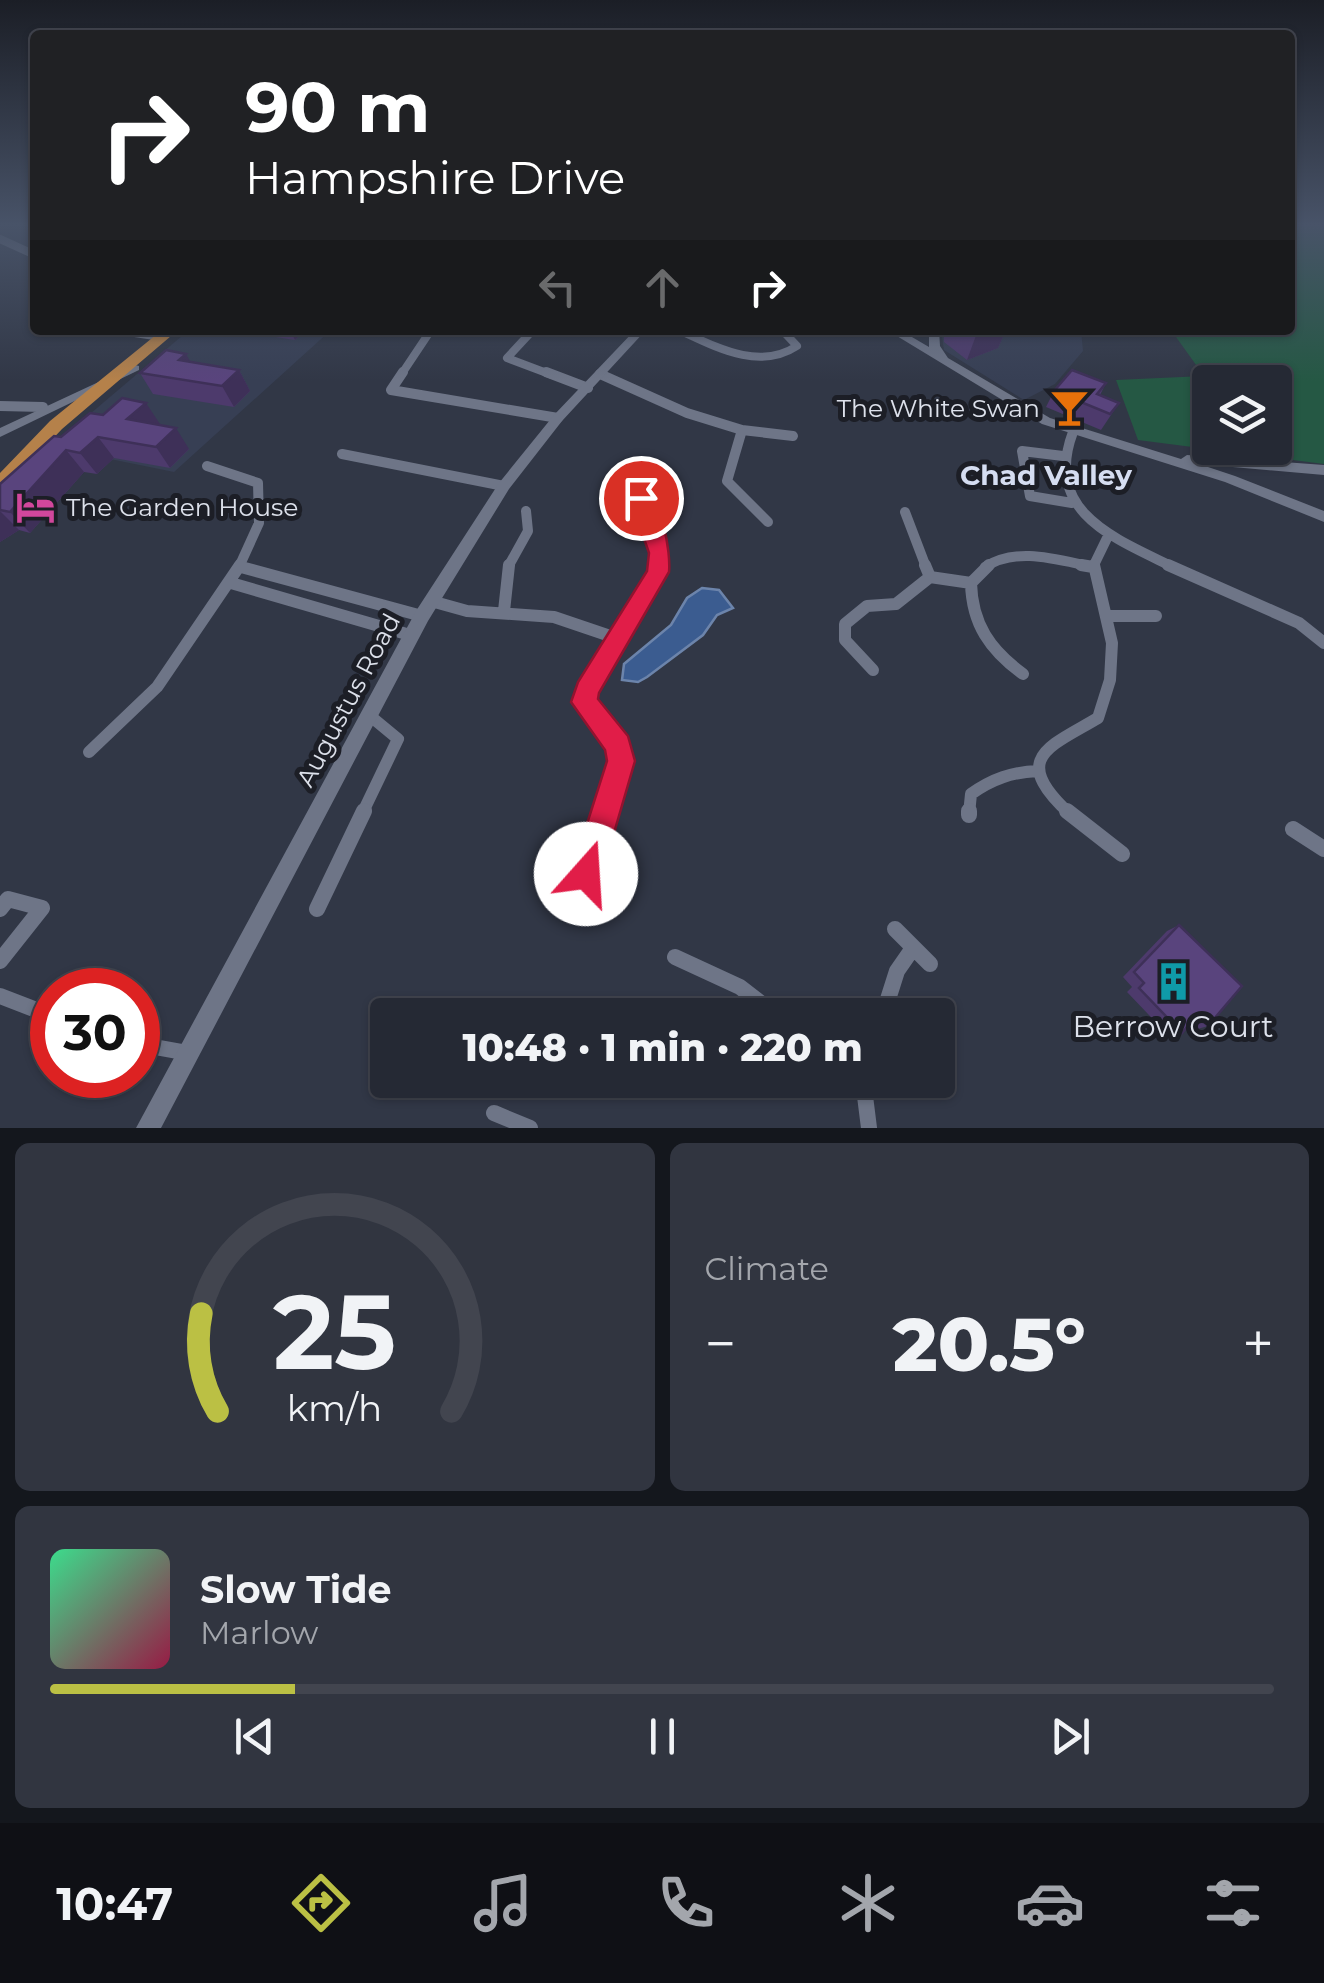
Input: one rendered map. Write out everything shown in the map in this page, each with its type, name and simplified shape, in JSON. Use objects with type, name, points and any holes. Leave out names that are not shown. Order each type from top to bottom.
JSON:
[{"type":"highway","points":[[0,484],[93,391],[163,335]]},
{"type":"highway","points":[[14,470],[177,335]]},
{"type":"street","points":[[429,335],[391,390],[558,418]]},
{"type":"street","points":[[528,335],[509,350],[508,358],[658,397],[690,418],[793,436]]},
{"type":"street","name":"Augustus Road","points":[[148,1128],[426,608],[504,486],[558,418],[636,335]]},
{"type":"street","points":[[692,335],[734,352],[762,357],[790,353],[797,346],[787,335]]},
{"type":"street","points":[[903,335],[928,347],[1020,407],[1072,432],[1168,458],[1324,517]]},
{"type":"street","points":[[928,347],[932,335]]},
{"type":"street","points":[[0,433],[135,368]]},
{"type":"street","points":[[0,406],[43,407]]},
{"type":"street","points":[[742,430],[727,481],[768,522]]},
{"type":"street","points":[[1072,432],[1064,456],[1072,503]]},
{"type":"street","points":[[1064,456],[1022,451],[1030,496],[1072,503],[1108,534],[1299,623],[1324,644]]},
{"type":"street","points":[[342,454],[504,486]]},
{"type":"street","points":[[1168,458],[1324,470]]},
{"type":"street","points":[[89,752],[128,720],[148,697],[183,642],[230,584],[252,544],[261,488],[258,483],[207,466]]},
{"type":"street","points":[[586,874],[621,761],[618,745],[584,702],[616,638],[658,572],[660,553],[641,498]]},
{"type":"street","points":[[504,611],[509,562],[528,531],[526,511]]},
{"type":"street","points":[[904,512],[930,578]]},
{"type":"street","points":[[1108,534],[1093,567],[1110,616],[1115,658],[1110,692],[1098,718],[1057,736],[1044,752],[1038,772],[1044,790],[1122,854]]},
{"type":"street","points":[[1022,674],[997,656],[982,636],[970,600],[971,582],[978,571],[1012,555],[1093,567]]},
{"type":"street","points":[[240,567],[426,608],[554,617],[616,638]]},
{"type":"street","points":[[872,670],[844,640],[846,624],[867,606],[896,604],[930,578],[971,582]]},
{"type":"street","points":[[230,584],[410,635]]},
{"type":"street","points":[[1110,616],[1156,616]]},
{"type":"street","points":[[317,909],[398,739],[369,715]]},
{"type":"street","points":[[969,815],[971,794],[990,780],[1010,771],[1038,772]]},
{"type":"street","points":[[1293,829],[1324,849]]},
{"type":"street","points":[[0,910],[8,898],[42,908],[0,960]]},
{"type":"street","points":[[895,929],[930,964]]},
{"type":"street","points":[[888,998],[897,971],[913,948]]},
{"type":"street","points":[[675,957],[740,987],[754,998]]},
{"type":"street","points":[[0,996],[30,1008]]},
{"type":"street","points":[[160,1048],[188,1052]]},
{"type":"street","points":[[865,1098],[869,1128]]},
{"type":"street","points":[[494,1112],[530,1128]]},
{"type":"shaded area","points":[[183,335],[325,335],[174,472],[51,447]]},
{"type":"shaded area","points":[[942,335],[1081,335],[1083,351],[1055,384],[1024,400],[944,350]]},
{"type":"green space","points":[[1295,276],[1324,276],[1324,464],[1292,460],[1292,365],[1196,365],[1175,335],[1295,335]]},
{"type":"green space","points":[[1192,377],[1192,447],[1138,440],[1116,380]]},
{"type":"water","points":[[702,588],[719,590],[733,608],[717,615],[703,635],[647,677],[638,682],[622,680],[624,664],[671,625],[687,598]]},
{"type":"building","points":[[166,350],[186,354],[179,360],[239,370],[222,386],[140,373]]},
{"type":"building","points":[[1072,370],[1106,383],[1097,394],[1119,403],[1110,414],[1054,391]]},
{"type":"building","points":[[122,398],[146,403],[127,419],[176,428],[156,447],[98,437],[80,453],[66,450],[10,512],[0,510],[0,484],[54,436],[61,437],[90,413],[103,415]]},
{"type":"building","name":"Berrow Court","points":[[1179,925],[1242,986],[1208,1026],[1197,1015],[1182,1033],[1139,988],[1144,983],[1134,972]]},
{"type":"place","name":"The White Swan","points":[[1070,408]]},
{"type":"place","name":"The Garden House","points":[[36,507]]},
{"type":"place","name":"Berrow Court","points":[[1173,982]]},
{"type":"district","name":"Chad Valley","points":[[1046,475]]},
{"type":"route","points":[[586,874],[621,761],[618,745],[584,702],[616,638],[658,572],[660,553],[641,498]]}]
